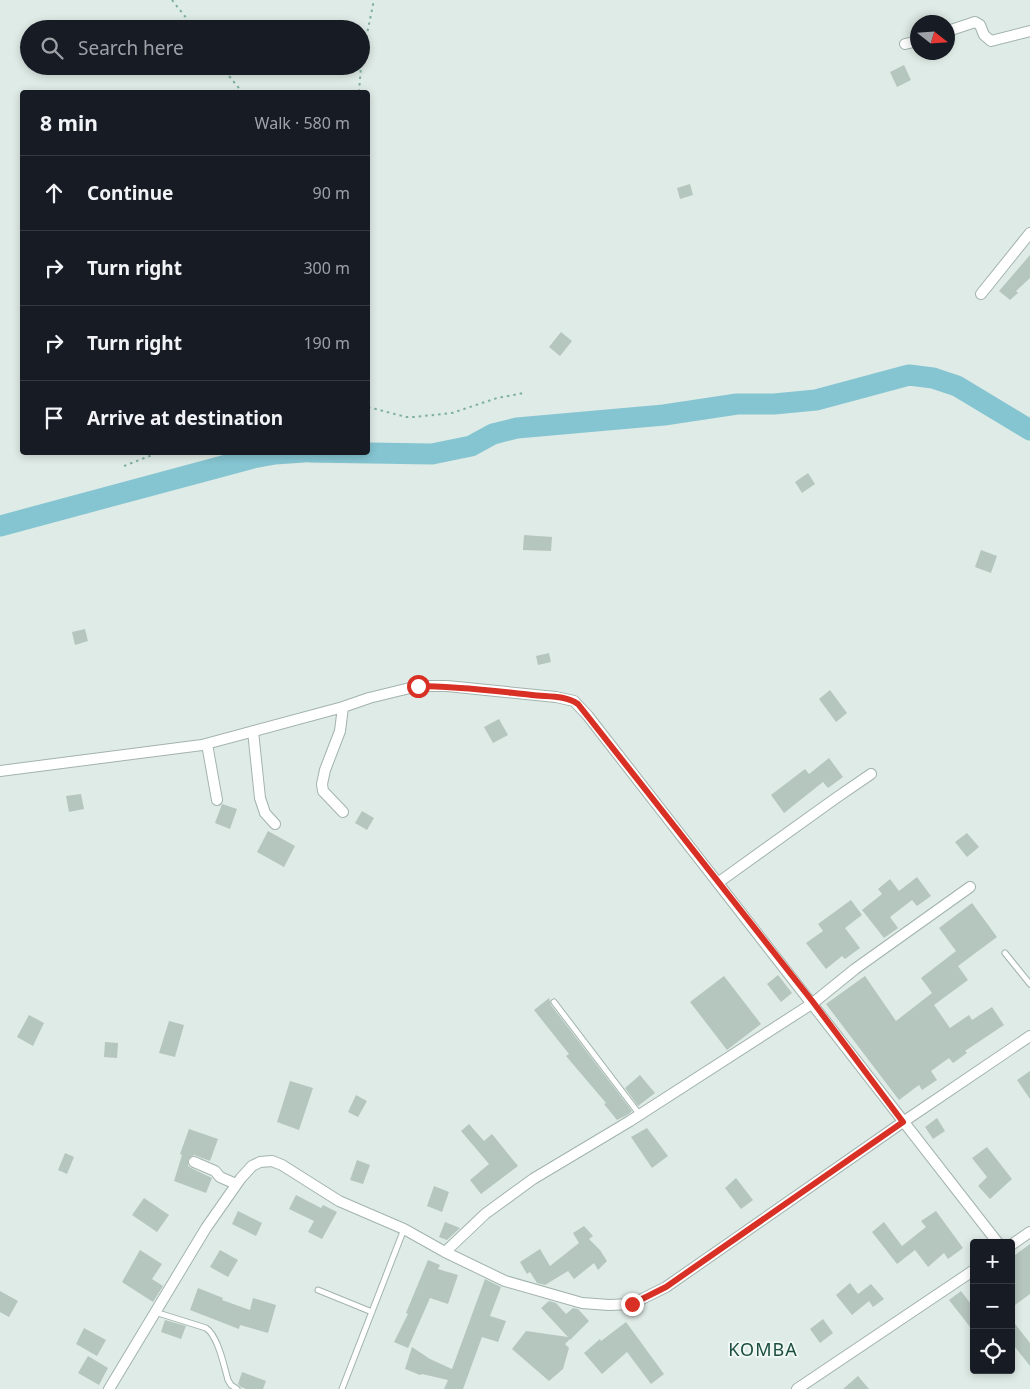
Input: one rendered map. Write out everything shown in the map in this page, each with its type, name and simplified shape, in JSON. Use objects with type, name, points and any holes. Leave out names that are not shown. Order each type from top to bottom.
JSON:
[{"type":"street","points":[[955,29],[975,22],[980,25],[984,35],[991,40],[1030,31]]},
{"type":"street","points":[[905,44],[910,43]]},
{"type":"street","points":[[981,294],[1030,234]]},
{"type":"street","points":[[0,770],[207,744],[418,686],[447,686],[492,690],[556,697],[574,702],[588,716],[719,882],[995,1239]]},
{"type":"street","points":[[343,707],[340,731],[325,770],[322,784],[323,791],[343,812]]},
{"type":"street","points":[[254,731],[260,798],[265,813],[275,824]]},
{"type":"street","points":[[207,744],[217,800]]},
{"type":"street","points":[[719,882],[871,774]]},
{"type":"street","points":[[445,1252],[485,1214],[533,1180],[640,1115],[813,1002],[855,969],[970,887]]},
{"type":"street","points":[[109,1389],[206,1228],[236,1184],[252,1166],[260,1162],[272,1161],[288,1168],[339,1201],[404,1229],[445,1252],[505,1281],[582,1303],[610,1306],[632,1304],[666,1287],[1030,1036]]},
{"type":"street","points":[[194,1162],[216,1171],[220,1178],[236,1184]]},
{"type":"street","points":[[1015,1242],[1030,1232]]},
{"type":"street","points":[[797,1389],[970,1273]]},
{"type":"lane","points":[[1005,953],[1030,984]]},
{"type":"lane","points":[[554,1002],[640,1115]]},
{"type":"lane","points":[[342,1389],[404,1229]]},
{"type":"lane","points":[[318,1290],[372,1312]]},
{"type":"lane","points":[[155,1312],[206,1328],[211,1332],[215,1338],[228,1380],[237,1389]]},
{"type":"path","points":[[172,0],[188,20]]},
{"type":"path","points":[[370,20],[374,0]]},
{"type":"path","points":[[228,75],[240,90]]},
{"type":"path","points":[[359,90],[360,75]]},
{"type":"path","points":[[370,407],[406,416],[452,413],[497,398],[524,393]]},
{"type":"path","points":[[124,466],[152,455]]},
{"type":"building","points":[[904,65],[911,80],[897,87],[890,72]]},
{"type":"building","points":[[690,184],[693,195],[680,199],[677,188]]},
{"type":"building","points":[[1030,255],[1030,278],[1016,291],[1018,293],[1010,300],[999,291]]},
{"type":"building","points":[[561,332],[572,341],[560,356],[549,347]]},
{"type":"building","points":[[808,473],[815,484],[802,493],[795,482]]},
{"type":"building","points":[[524,535],[552,537],[551,551],[523,550]]},
{"type":"building","points":[[981,550],[997,556],[991,573],[975,567]]},
{"type":"building","points":[[85,629],[88,641],[75,645],[72,632]]},
{"type":"building","points":[[549,653],[551,662],[538,665],[536,656]]},
{"type":"building","points":[[830,690],[847,713],[836,722],[819,699]]},
{"type":"building","points":[[499,719],[508,735],[493,743],[484,727]]},
{"type":"building","points":[[829,758],[843,777],[828,788],[823,782],[784,813],[771,795],[805,769],[809,774]]},
{"type":"building","points":[[81,794],[84,809],[69,812],[66,796]]},
{"type":"building","points":[[222,804],[237,809],[230,829],[215,823]]},
{"type":"building","points":[[362,811],[374,818],[367,830],[355,823]]},
{"type":"building","points":[[268,831],[295,846],[284,867],[257,852]]},
{"type":"building","points":[[967,833],[979,847],[967,857],[955,842]]},
{"type":"building","points":[[917,877],[931,896],[917,906],[912,900],[890,917],[898,928],[884,938],[862,910],[882,894],[878,889],[890,879],[899,891]]},
{"type":"building","points":[[851,900],[862,915],[845,928],[860,948],[845,959],[842,956],[826,969],[806,943],[823,931],[818,924]]},
{"type":"building","points":[[972,903],[997,937],[958,966],[968,980],[934,1005],[950,1028],[969,1015],[972,1020],[992,1007],[1004,1025],[965,1051],[967,1053],[953,1063],[949,1058],[931,1071],[937,1080],[922,1090],[919,1085],[899,1100],[826,1004],[865,976],[896,1021],[932,993],[921,978],[956,951],[939,928]]},
{"type":"building","points":[[778,975],[792,993],[781,1002],[767,984]]},
{"type":"building","points":[[724,976],[761,1024],[727,1050],[690,1002]]},
{"type":"building","points":[[549,998],[551,1005],[632,1111],[629,1114],[617,1120],[604,1104],[606,1103],[566,1056],[569,1054],[534,1010]]},
{"type":"building","points":[[29,1015],[44,1023],[33,1046],[17,1037]]},
{"type":"building","points":[[169,1021],[184,1025],[175,1057],[159,1053]]},
{"type":"building","points":[[105,1042],[118,1043],[117,1058],[104,1057]]},
{"type":"building","points":[[1030,1071],[1030,1099],[1017,1080]]},
{"type":"building","points":[[640,1075],[655,1093],[638,1106],[625,1088]]},
{"type":"building","points":[[290,1081],[313,1088],[299,1130],[277,1122]]},
{"type":"building","points":[[356,1095],[367,1101],[358,1117],[348,1112]]},
{"type":"building","points":[[937,1118],[945,1131],[933,1139],[925,1127]]},
{"type":"building","points":[[469,1124],[484,1141],[492,1134],[518,1166],[481,1194],[470,1180],[489,1164],[461,1131]]},
{"type":"building","points":[[647,1128],[668,1156],[652,1168],[631,1137]]},
{"type":"building","points":[[189,1129],[218,1139],[210,1161],[194,1155],[188,1160],[188,1166],[212,1178],[206,1193],[174,1181],[182,1155],[180,1154]]},
{"type":"building","points":[[987,1147],[1012,1179],[990,1199],[978,1186],[987,1177],[972,1158]]},
{"type":"building","points":[[65,1153],[74,1157],[67,1174],[58,1170]]},
{"type":"building","points":[[357,1160],[370,1165],[363,1184],[350,1180]]},
{"type":"building","points":[[736,1178],[753,1200],[741,1209],[725,1188]]},
{"type":"building","points":[[434,1186],[449,1192],[442,1212],[427,1206]]},
{"type":"building","points":[[296,1195],[321,1208],[323,1205],[337,1212],[322,1239],[308,1232],[314,1221],[289,1209]]},
{"type":"building","points":[[144,1198],[169,1215],[157,1232],[132,1215]]},
{"type":"building","points":[[238,1211],[262,1223],[256,1236],[232,1224]]},
{"type":"building","points":[[936,1211],[963,1248],[948,1259],[944,1253],[928,1267],[915,1250],[897,1264],[872,1232],[884,1222],[902,1246],[926,1227],[921,1221]]},
{"type":"building","points":[[445,1222],[460,1228],[447,1240],[439,1237]]},
{"type":"building","points":[[584,1226],[593,1236],[589,1239],[600,1250],[607,1261],[598,1270],[594,1263],[574,1279],[568,1271],[545,1285],[537,1283],[530,1272],[527,1274],[520,1262],[540,1249],[550,1266],[579,1243],[573,1233]]},
{"type":"building","points":[[1030,1244],[1030,1294],[1015,1305],[1015,1284],[1015,1255]]},
{"type":"building","points":[[140,1250],[162,1264],[152,1279],[163,1286],[153,1302],[122,1282]]},
{"type":"building","points":[[220,1250],[238,1260],[228,1277],[210,1267]]},
{"type":"building","points":[[428,1260],[440,1265],[438,1269],[458,1275],[448,1304],[430,1298],[408,1348],[394,1342],[408,1314],[406,1313]]},
{"type":"building","points":[[485,1279],[501,1287],[490,1316],[506,1321],[498,1342],[482,1337],[463,1389],[444,1389],[448,1380],[420,1375],[405,1369],[412,1347],[430,1359],[452,1369]]},
{"type":"building","points":[[850,1283],[858,1294],[871,1284],[884,1299],[873,1307],[869,1301],[852,1315],[836,1295]]},
{"type":"building","points":[[198,1288],[223,1298],[222,1300],[250,1310],[253,1298],[276,1305],[268,1333],[240,1325],[239,1329],[190,1310]]},
{"type":"building","points":[[0,1291],[18,1301],[9,1317],[0,1312]]},
{"type":"building","points":[[961,1291],[970,1303],[970,1327],[949,1300]]},
{"type":"building","points":[[549,1301],[556,1303],[566,1314],[573,1308],[578,1309],[589,1321],[565,1344],[569,1348],[563,1369],[549,1381],[512,1349],[526,1331],[568,1337],[541,1308]]},
{"type":"building","points":[[823,1319],[833,1333],[820,1343],[810,1329]]},
{"type":"building","points":[[165,1320],[186,1326],[181,1339],[161,1332]]},
{"type":"building","points":[[626,1322],[664,1374],[651,1384],[627,1352],[602,1374],[584,1353],[600,1339],[601,1341]]},
{"type":"building","points":[[1015,1324],[1030,1343],[1030,1366],[1015,1347]]},
{"type":"building","points":[[84,1328],[106,1340],[97,1356],[76,1344]]},
{"type":"building","points":[[88,1356],[108,1368],[99,1385],[78,1373]]},
{"type":"building","points":[[242,1372],[266,1381],[263,1389],[246,1389],[241,1387],[238,1384]]},
{"type":"building","points":[[858,1376],[869,1389],[843,1389]]},
{"type":"waterway","points":[[370,453],[432,454],[471,446],[493,434],[517,428],[664,415],[737,404],[774,404],[816,400],[909,375],[933,378],[957,386],[1030,430]]},
{"type":"waterway","points":[[0,526],[270,455]]},
{"type":"district","name":"KOMBA","points":[[763,1349]]},
{"type":"route","points":[[418,686],[447,686],[556,697],[578,704],[813,1002],[903,1122],[666,1287],[632,1304]]}]
